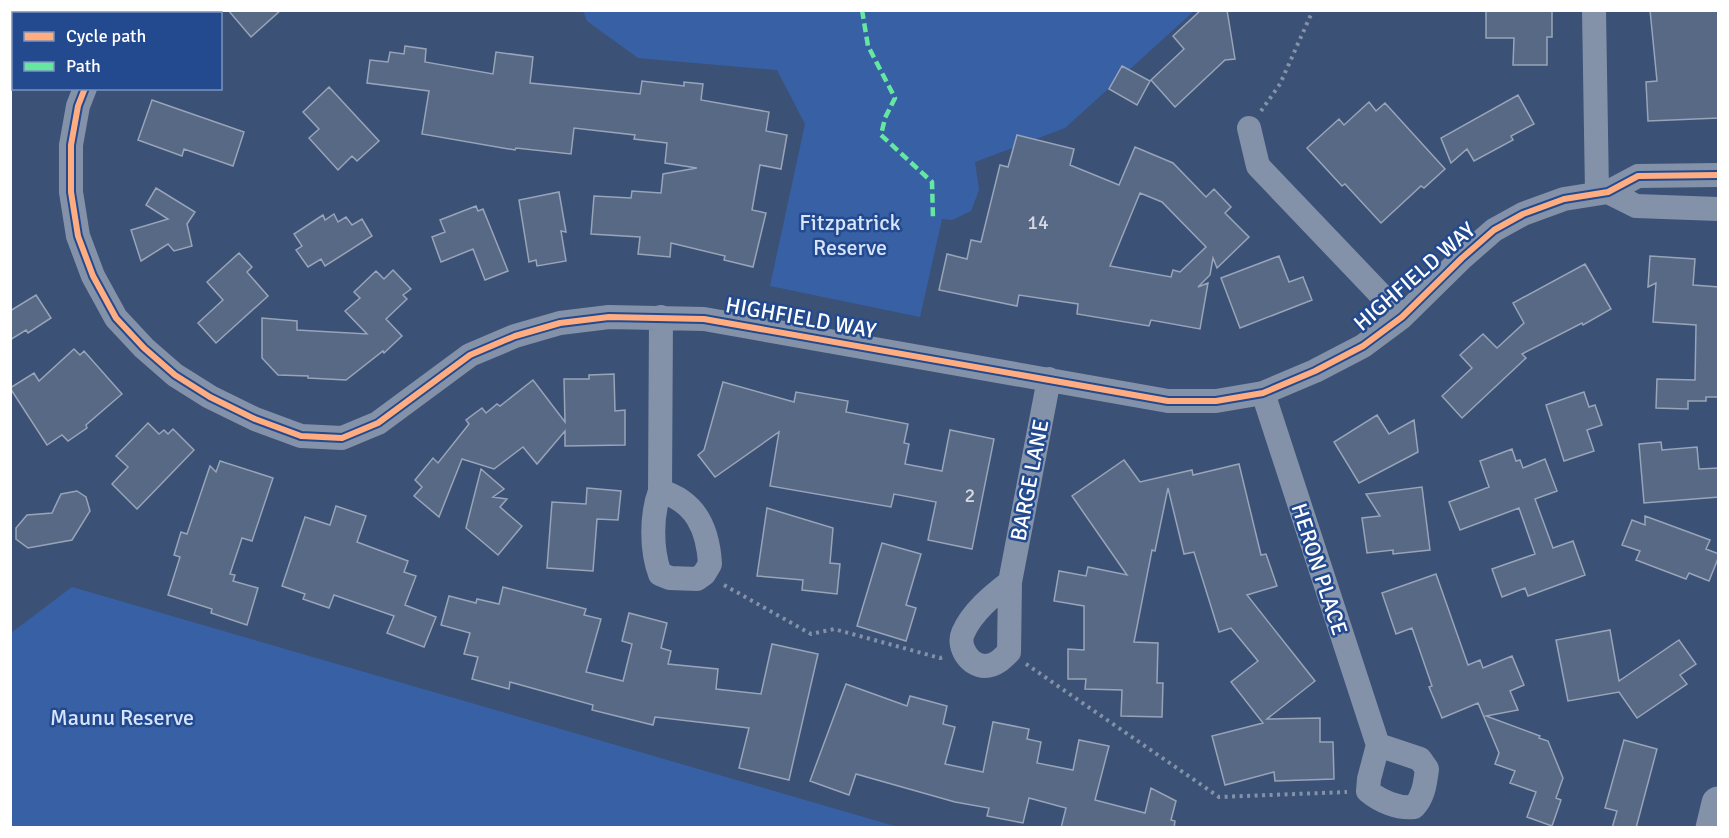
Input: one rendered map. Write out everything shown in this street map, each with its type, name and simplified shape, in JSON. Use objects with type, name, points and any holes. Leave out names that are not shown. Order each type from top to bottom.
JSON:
[{"type":"main road","points":[[1713,828],[1719,803]]},
{"type":"street","points":[[1594,10],[1602,192],[1636,207],[1719,209]]},
{"type":"street","name":"HIGHFIELD WAY","points":[[84,90],[78,106],[71,145],[71,192],[78,236],[93,276],[116,318],[144,348],[175,375],[210,397],[255,419],[301,436],[342,438],[378,423],[470,356],[515,336],[560,322],[609,317],[704,319],[1168,400],[1216,401],[1263,393],[1315,371],[1363,346],[1402,317],[1494,230],[1523,214],[1564,199],[1602,192],[1638,176],[1719,175]]},
{"type":"street","points":[[1249,128],[1258,166],[1402,317]]},
{"type":"street","points":[[660,491],[675,495],[699,519],[705,530],[710,564],[704,574],[697,579],[670,578],[660,574],[655,560],[654,506],[660,491],[661,317]]},
{"type":"street","name":"BARGE LANE","points":[[1009,652],[1010,582],[1048,379]]},
{"type":"street","name":"HERON PLACE","points":[[1263,393],[1378,745]]},
{"type":"street","points":[[1009,652],[999,662],[986,666],[975,664],[966,657],[962,635],[972,618],[991,597],[1010,582]]},
{"type":"street","points":[[1378,745],[1420,759],[1427,769],[1420,800],[1414,807],[1406,808],[1379,800],[1368,791],[1378,745]]},
{"type":"path","points":[[1249,128],[1280,84],[1313,10]]},
{"type":"path","points":[[704,574],[811,634],[834,629],[940,658],[963,649]]},
{"type":"path","points":[[1009,652],[1220,797],[1368,791]]},
{"type":"green space","name":"Fitzpatrick Reserve","points":[[583,11],[1194,11],[1065,128],[975,162],[979,190],[971,211],[952,220],[942,219],[920,317],[770,286],[805,124],[777,70],[638,58],[587,21]]},
{"type":"green space","name":"Maunu Reserve","points":[[72,587],[898,827],[11,827],[11,633]]},
{"type":"building","points":[[228,10],[281,10],[251,37]]},
{"type":"building","points":[[1201,10],[1227,10],[1235,59],[1225,60],[1175,107],[1151,80],[1184,49],[1173,36]]},
{"type":"building","points":[[1486,10],[1552,10],[1552,37],[1547,37],[1547,65],[1513,65],[1514,38],[1486,38]]},
{"type":"building","points":[[1650,10],[1719,10],[1719,118],[1648,121],[1646,82],[1657,81]]},
{"type":"building","points":[[405,46],[426,49],[425,62],[493,74],[496,52],[533,57],[530,83],[640,94],[642,81],[684,86],[684,82],[703,84],[701,100],[769,112],[766,131],[787,135],[781,169],[760,165],[752,210],[766,213],[753,267],[724,260],[725,256],[671,243],[670,257],[638,254],[640,237],[591,234],[594,196],[631,198],[632,191],[661,193],[663,174],[697,168],[665,163],[667,143],[634,139],[635,135],[574,128],[571,154],[516,148],[515,150],[422,134],[429,91],[367,83],[370,60],[388,62],[390,52],[404,54]]},
{"type":"building","points":[[1122,66],[1150,81],[1137,105],[1109,89]]},
{"type":"building","points":[[329,87],[379,141],[357,161],[352,156],[338,170],[309,138],[319,129],[303,112]]},
{"type":"building","points":[[1518,95],[1534,124],[1511,136],[1513,140],[1474,161],[1467,149],[1451,163],[1441,138]]},
{"type":"building","points":[[152,100],[244,132],[233,166],[184,149],[182,156],[138,140]]},
{"type":"building","points":[[1369,102],[1376,111],[1385,103],[1445,169],[1424,188],[1421,186],[1381,223],[1307,148],[1339,119],[1344,125]]},
{"type":"building","points":[[1017,135],[1074,149],[1070,165],[1119,185],[1135,147],[1173,163],[1206,197],[1214,189],[1231,207],[1225,213],[1249,237],[1217,268],[1213,258],[1210,275],[1198,287],[1208,283],[1200,329],[1151,320],[1149,326],[1077,314],[1078,304],[1019,295],[1017,306],[939,290],[947,254],[967,259],[971,240],[981,242],[1000,165],[1008,167]],"holes":[[[1140,193],[1162,202],[1206,247],[1180,272],[1173,270],[1171,277],[1110,266]]]},
{"type":"building","points":[[156,188],[195,212],[187,224],[192,246],[174,251],[168,244],[141,261],[131,230],[168,219],[146,205]]},
{"type":"building","points":[[559,192],[566,232],[561,231],[566,261],[537,266],[536,260],[529,262],[519,200]]},
{"type":"building","points":[[476,206],[478,211],[483,209],[508,271],[485,280],[473,249],[441,262],[432,237],[445,232],[440,220]]},
{"type":"building","points":[[334,214],[338,222],[346,217],[352,225],[362,219],[372,236],[325,266],[321,259],[308,267],[296,250],[302,246],[294,234],[323,215],[325,220]]},
{"type":"building","points":[[239,253],[252,267],[247,272],[268,296],[216,343],[198,323],[223,300],[207,282]]},
{"type":"building","points":[[1279,256],[1289,282],[1303,277],[1312,300],[1240,328],[1221,278]]},
{"type":"building","points":[[1650,256],[1695,259],[1693,285],[1719,287],[1719,397],[1706,397],[1706,401],[1688,401],[1688,409],[1656,408],[1657,379],[1695,380],[1696,325],[1653,322],[1656,283],[1648,287]]},
{"type":"building","points":[[1585,264],[1611,309],[1522,354],[1526,358],[1462,418],[1442,396],[1472,368],[1460,355],[1483,334],[1497,348],[1524,323],[1513,303]]},
{"type":"building","points":[[393,270],[411,289],[403,295],[407,299],[386,319],[402,336],[384,353],[383,351],[346,380],[278,375],[262,358],[262,318],[297,321],[297,330],[367,334],[345,311],[360,298],[354,292],[376,271],[384,279]]},
{"type":"building","points":[[36,295],[51,318],[28,333],[26,330],[10,340],[10,311]]},
{"type":"building","points":[[74,349],[80,355],[84,351],[122,394],[86,425],[87,428],[68,441],[62,435],[47,445],[10,388],[34,373],[39,381]]},
{"type":"building","points":[[614,374],[615,411],[625,410],[625,445],[565,446],[565,431],[537,464],[523,447],[494,469],[462,459],[439,517],[414,496],[422,487],[415,480],[433,458],[438,463],[469,424],[466,420],[482,408],[486,413],[497,404],[500,406],[533,380],[565,422],[564,379],[589,379],[589,375]]},
{"type":"building","points":[[723,382],[794,402],[796,392],[848,401],[846,412],[908,424],[904,443],[909,444],[905,464],[942,471],[950,430],[994,439],[972,549],[928,540],[936,502],[894,494],[891,507],[770,486],[779,432],[715,477],[698,455],[704,450]]},
{"type":"building","points":[[1584,392],[1589,407],[1595,405],[1602,425],[1587,430],[1594,451],[1564,461],[1546,405]]},
{"type":"building","points":[[1377,415],[1389,434],[1414,420],[1418,452],[1359,483],[1334,442]]},
{"type":"building","points":[[148,423],[159,434],[164,430],[168,434],[173,429],[194,450],[137,509],[112,484],[128,467],[116,456]]},
{"type":"building","points":[[1661,442],[1662,450],[1697,447],[1699,469],[1719,468],[1719,497],[1644,503],[1639,444]]},
{"type":"building","points":[[1512,449],[1516,461],[1520,460],[1523,468],[1545,459],[1557,491],[1535,499],[1553,548],[1573,541],[1585,575],[1528,596],[1525,588],[1502,597],[1492,569],[1535,554],[1519,508],[1460,530],[1449,502],[1489,487],[1480,461]]},
{"type":"building","points":[[1124,460],[1140,482],[1192,470],[1193,475],[1239,464],[1261,555],[1266,554],[1277,586],[1247,595],[1315,681],[1267,719],[1320,718],[1320,742],[1333,742],[1334,779],[1275,781],[1274,772],[1225,785],[1212,736],[1263,723],[1231,682],[1258,661],[1231,628],[1219,632],[1194,552],[1184,554],[1168,488],[1155,551],[1152,550],[1134,642],[1158,643],[1157,683],[1163,683],[1162,717],[1121,716],[1122,690],[1085,689],[1086,679],[1068,679],[1068,649],[1084,650],[1084,606],[1054,601],[1059,571],[1086,576],[1088,567],[1127,575],[1072,496]]},
{"type":"building","points":[[220,461],[273,478],[252,541],[242,538],[230,574],[235,575],[233,581],[258,588],[247,625],[211,613],[212,609],[168,595],[180,557],[174,555],[181,532],[187,534],[210,466],[216,472]]},
{"type":"building","points":[[481,469],[504,489],[493,497],[507,499],[500,507],[522,526],[498,555],[466,528]]},
{"type":"building","points":[[1422,487],[1430,550],[1393,554],[1393,550],[1367,553],[1362,518],[1380,516],[1366,494]]},
{"type":"building","points":[[587,488],[621,491],[618,520],[597,519],[593,571],[547,568],[552,502],[586,504]]},
{"type":"building","points":[[77,491],[86,497],[90,511],[72,540],[28,548],[16,539],[16,528],[27,515],[52,513],[61,494]]},
{"type":"building","points":[[336,506],[366,516],[357,542],[408,561],[404,572],[416,576],[405,605],[436,617],[424,647],[387,633],[394,616],[334,595],[329,608],[303,599],[305,594],[282,586],[305,517],[330,525]]},
{"type":"building","points":[[767,508],[833,528],[830,563],[840,564],[837,594],[802,590],[803,580],[757,576]]},
{"type":"building","points":[[1645,516],[1710,540],[1706,549],[1719,556],[1709,581],[1689,573],[1686,579],[1636,560],[1640,551],[1622,545],[1632,520],[1645,525]]},
{"type":"building","points":[[882,543],[921,554],[906,605],[916,608],[906,641],[857,626]]},
{"type":"building","points":[[1436,574],[1468,665],[1480,660],[1483,668],[1512,656],[1524,685],[1510,691],[1518,710],[1486,716],[1548,741],[1563,778],[1556,798],[1561,800],[1552,826],[1527,817],[1536,792],[1510,783],[1515,771],[1495,764],[1499,753],[1478,703],[1442,718],[1429,687],[1432,686],[1412,628],[1396,634],[1382,593]]},
{"type":"building","points":[[503,587],[586,609],[584,615],[601,619],[586,672],[623,681],[632,644],[622,641],[629,613],[667,623],[661,648],[671,651],[668,664],[718,669],[716,689],[761,694],[772,644],[818,654],[789,780],[739,768],[749,728],[655,717],[653,725],[592,710],[593,705],[510,682],[509,689],[472,679],[478,657],[464,654],[470,633],[441,625],[449,596],[476,603],[477,599],[499,604]]},
{"type":"building","points":[[1610,630],[1619,681],[1679,640],[1696,664],[1680,675],[1687,684],[1637,718],[1619,692],[1568,701],[1556,640]]},
{"type":"building","points":[[846,684],[907,706],[910,696],[947,706],[943,724],[955,727],[945,764],[983,772],[993,722],[1029,729],[1027,739],[1041,742],[1037,763],[1073,770],[1079,740],[1109,746],[1095,800],[1145,813],[1151,788],[1176,801],[1171,820],[1175,821],[1174,828],[1061,828],[1066,808],[1029,798],[1023,823],[987,816],[989,808],[955,802],[856,774],[849,795],[810,781]]},
{"type":"building","points":[[1624,740],[1657,749],[1636,828],[1612,828],[1617,811],[1605,808]]},
{"type":"marked path","points":[[862,10],[868,46],[895,98],[885,118],[881,135],[932,182],[933,219]]},
{"type":"cycle path","points":[[84,90],[78,106],[71,145],[71,192],[78,236],[93,276],[116,318],[144,348],[175,375],[210,397],[255,419],[301,436],[342,438],[378,423],[470,355],[515,336],[560,323],[609,317],[704,319],[1168,401],[1216,401],[1263,393],[1315,371],[1363,346],[1402,317],[1494,230],[1523,214],[1564,199],[1608,192],[1638,176],[1718,175]]}]
